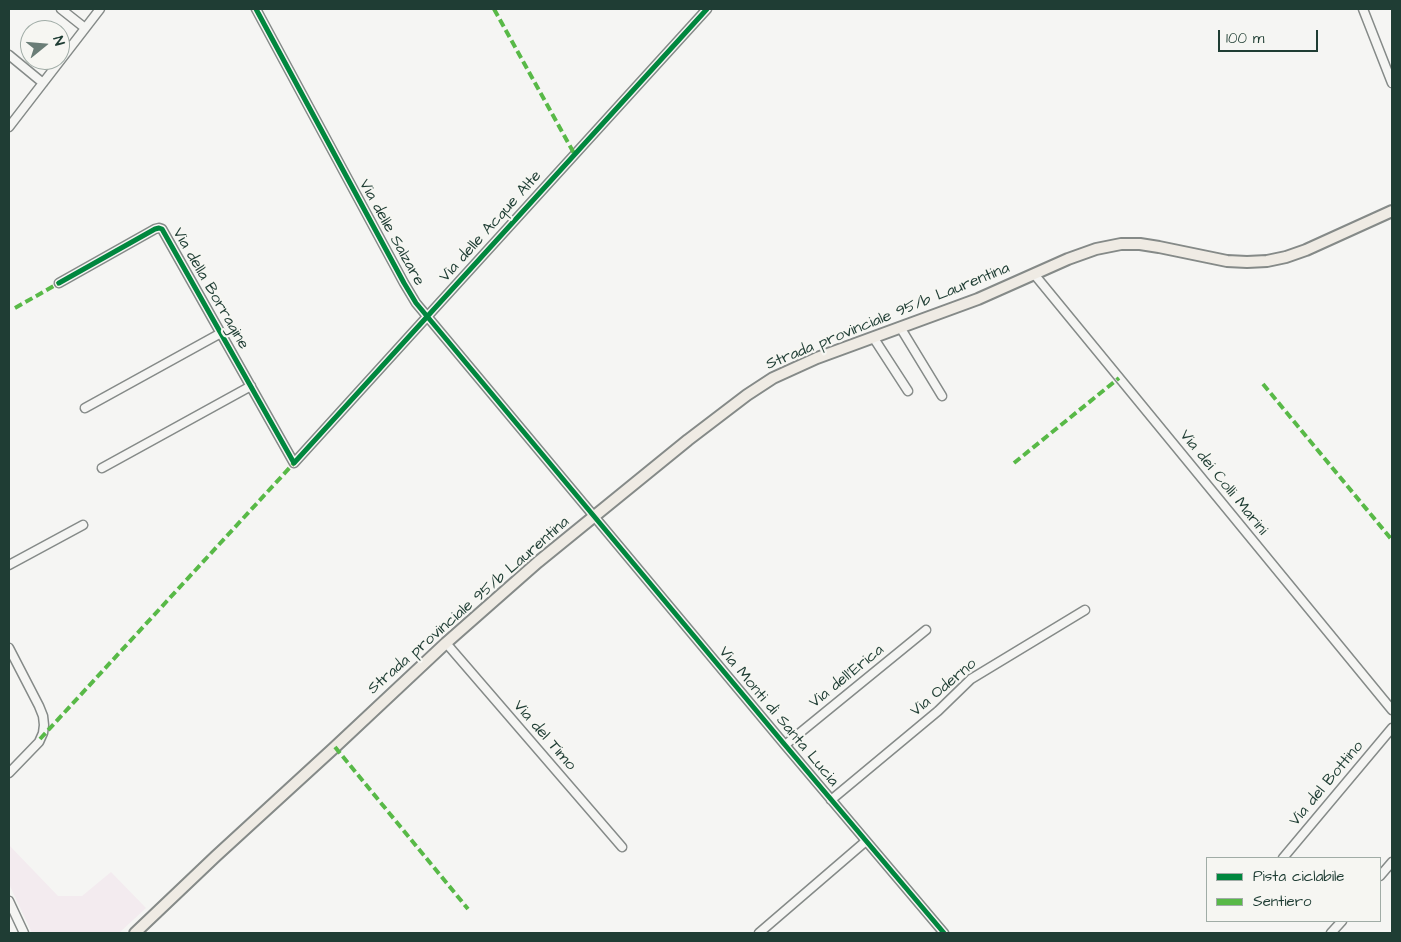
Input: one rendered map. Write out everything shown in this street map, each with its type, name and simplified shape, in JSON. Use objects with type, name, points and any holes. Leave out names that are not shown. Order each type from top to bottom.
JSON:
[{"type":"main road","name":"Strada provinciale 95/b Laurentina","points":[[135,933],[446,643],[538,562],[688,440],[763,384],[802,364],[978,299],[1090,250],[1126,244],[1149,245],[1227,261],[1253,262],[1276,259],[1306,250],[1392,211]]},
{"type":"street","points":[[61,9],[85,28]]},
{"type":"street","points":[[9,127],[100,9]]},
{"type":"street","name":"Via delle Salzare","points":[[256,9],[414,299],[594,516]]},
{"type":"street","name":"Via delle Acque Alte","points":[[294,463],[707,9]]},
{"type":"street","points":[[1364,9],[1392,83]]},
{"type":"street","points":[[9,56],[43,83]]},
{"type":"street","name":"Via della Borragine","points":[[59,283],[155,229],[161,228],[294,463]]},
{"type":"street","name":"Via dei Colli Marini","points":[[1034,274],[1392,710]]},
{"type":"street","points":[[900,327],[942,396]]},
{"type":"street","points":[[85,408],[221,333]]},
{"type":"street","points":[[873,337],[908,391]]},
{"type":"street","points":[[102,468],[251,386]]},
{"type":"street","name":"Via Monti di Santa Lucia","points":[[594,516],[944,933]]},
{"type":"street","points":[[9,565],[84,525]]},
{"type":"street","name":"Via Oderno","points":[[831,800],[936,714],[971,679],[1085,610]]},
{"type":"street","name":"Via dell'Erica","points":[[785,745],[926,630]]},
{"type":"street","name":"Via del Timo","points":[[446,643],[622,847]]},
{"type":"street","points":[[9,648],[39,706],[44,724],[43,733],[38,742],[9,773]]},
{"type":"street","name":"Via del Bottino","points":[[1284,857],[1392,728]]},
{"type":"street","points":[[759,933],[866,841]]},
{"type":"street","points":[[1381,875],[1392,862]]},
{"type":"street","points":[[9,901],[24,933]]},
{"type":"street","points":[[1331,933],[1341,922]]},
{"type":"shaded area","points":[[9,845],[58,896],[82,896],[111,872],[146,908],[119,933],[32,933],[9,884]]},
{"type":"marked path","points":[[494,9],[575,155]]},
{"type":"marked path","points":[[15,308],[59,283]]},
{"type":"marked path","points":[[1014,463],[1119,378]]},
{"type":"marked path","points":[[1263,384],[1392,540]]},
{"type":"marked path","points":[[40,739],[294,463]]},
{"type":"marked path","points":[[335,747],[468,909]]},
{"type":"cycle path","points":[[256,9],[416,303],[944,933]]},
{"type":"cycle path","points":[[59,283],[155,229],[162,229],[294,463],[707,9]]}]
